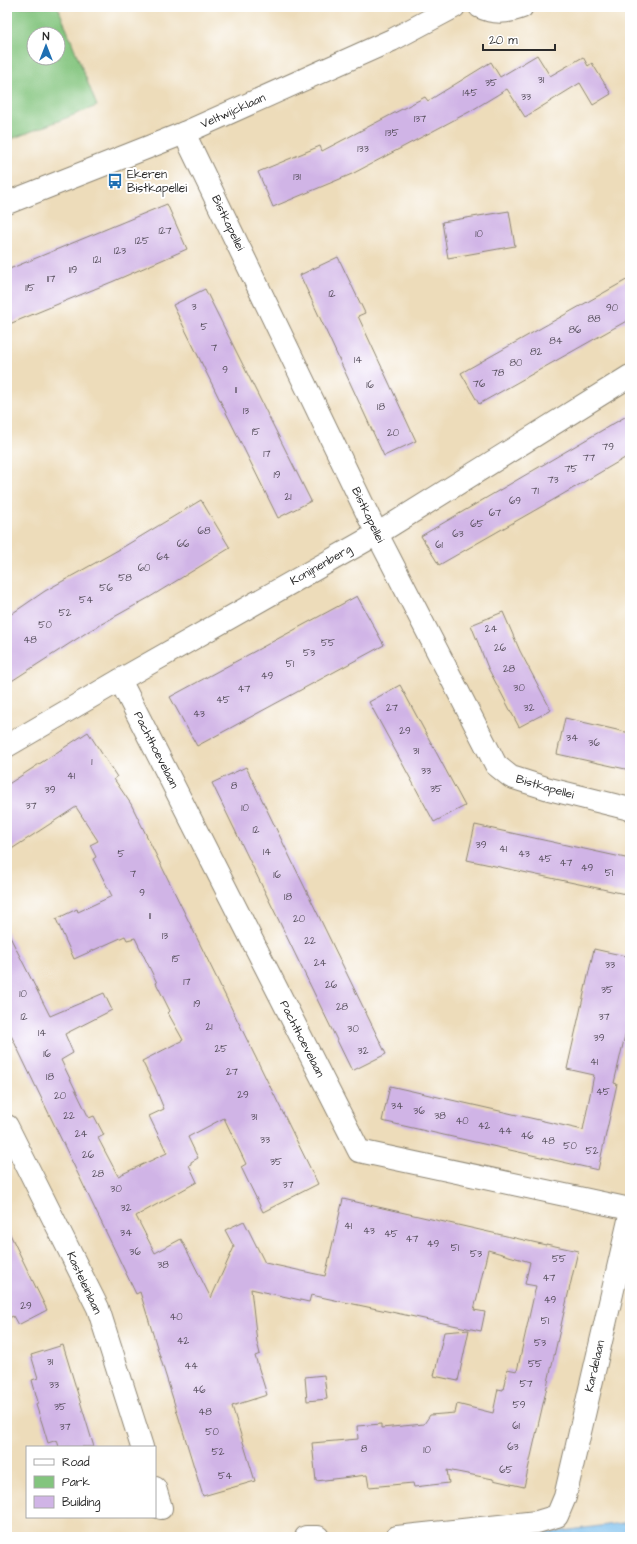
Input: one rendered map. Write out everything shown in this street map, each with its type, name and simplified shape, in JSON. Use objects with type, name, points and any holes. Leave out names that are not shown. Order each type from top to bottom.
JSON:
[{"type":"street","name":"Veltwijcklaan","points":[[7,203],[184,133],[392,40],[454,7]]},
{"type":"street","points":[[480,7],[496,13],[512,12],[522,7]]},
{"type":"street","name":"Bistkapellei","points":[[184,133],[376,534],[496,765],[511,777],[549,789],[630,809]]},
{"type":"street","name":"Konijnenberg","points":[[7,746],[376,534],[630,376]]},
{"type":"street","name":"Pachthoevelaan","points":[[120,680],[359,1151],[630,1209]]},
{"type":"street","name":"Kasteleinlaan","points":[[7,1126],[98,1308],[142,1446]]},
{"type":"street","name":"Kardelaan","points":[[397,1537],[537,1522],[557,1516],[565,1498],[630,1216]]},
{"type":"street","points":[[306,1537],[318,1537]]},
{"type":"green space","points":[[7,7],[58,7],[65,26],[26,26],[26,66],[66,66],[66,27],[97,106],[9,140],[7,134]]},
{"type":"water","points":[[630,1522],[630,1535],[609,1537],[518,1537]]},
{"type":"building","points":[[537,55],[550,76],[583,57],[588,66],[592,63],[611,94],[593,105],[580,83],[525,117],[507,89],[469,112],[352,174],[273,207],[258,172],[320,146],[322,151],[425,97],[428,101],[491,62],[500,77]]},
{"type":"building","points":[[167,204],[187,249],[7,325],[7,270]]},
{"type":"building","points":[[509,211],[515,246],[448,258],[442,222]]},
{"type":"building","points":[[338,257],[365,313],[358,316],[416,441],[384,456],[300,275]]},
{"type":"building","points":[[630,278],[630,319],[479,404],[461,373]]},
{"type":"building","points":[[205,289],[311,501],[278,518],[173,305]]},
{"type":"building","points":[[630,414],[630,455],[439,565],[421,536]]},
{"type":"building","points":[[201,500],[230,548],[150,597],[89,631],[7,684],[7,617],[45,591],[120,549]]},
{"type":"building","points":[[357,596],[384,645],[197,746],[170,697]]},
{"type":"building","points":[[503,612],[520,651],[551,710],[519,727],[488,668],[471,625]]},
{"type":"building","points":[[400,685],[465,806],[434,822],[369,702]]},
{"type":"building","points":[[565,718],[630,733],[630,770],[557,754]]},
{"type":"building","points":[[88,732],[117,777],[114,779],[131,804],[318,1184],[263,1212],[241,1167],[246,1164],[224,1118],[188,1137],[198,1158],[189,1165],[197,1182],[136,1216],[155,1253],[181,1239],[211,1298],[234,1247],[225,1230],[244,1221],[265,1263],[325,1276],[343,1199],[578,1251],[524,1487],[447,1470],[449,1483],[414,1487],[413,1483],[369,1487],[367,1475],[316,1481],[312,1443],[358,1439],[357,1426],[381,1424],[381,1428],[424,1424],[430,1415],[455,1413],[457,1404],[493,1413],[498,1389],[503,1390],[507,1369],[517,1371],[536,1286],[525,1284],[530,1262],[488,1250],[474,1310],[485,1312],[481,1331],[311,1295],[309,1302],[251,1289],[257,1342],[260,1354],[255,1356],[267,1395],[232,1406],[255,1481],[203,1496],[140,1292],[136,1294],[7,1027],[7,931],[50,1016],[104,993],[112,1010],[65,1034],[73,1053],[61,1060],[89,1118],[94,1116],[104,1135],[98,1138],[118,1176],[167,1153],[149,1116],[164,1109],[142,1061],[183,1040],[168,1013],[170,1011],[157,983],[135,938],[127,940],[125,936],[74,959],[56,919],[77,909],[78,912],[112,896],[93,859],[96,857],[90,845],[98,841],[76,807],[7,852],[7,785]]},
{"type":"building","points":[[246,767],[386,1054],[352,1071],[212,783]]},
{"type":"building","points":[[475,825],[630,859],[630,895],[467,860]]},
{"type":"building","points":[[594,949],[630,957],[630,1014],[614,1083],[617,1084],[598,1170],[382,1121],[390,1086],[583,1130],[594,1075],[567,1069]]},
{"type":"building","points":[[7,1228],[47,1310],[18,1325],[13,1316],[7,1319]]},
{"type":"building","points":[[469,1330],[458,1381],[434,1376],[444,1332]]},
{"type":"building","points":[[63,1345],[94,1446],[59,1446],[57,1440],[48,1443],[36,1405],[38,1402],[32,1380],[38,1378],[31,1355]]},
{"type":"building","points":[[324,1375],[327,1399],[307,1401],[305,1377]]},
{"type":"place","name":"Ekeren Bistkapellei","points":[[115,181]]}]
